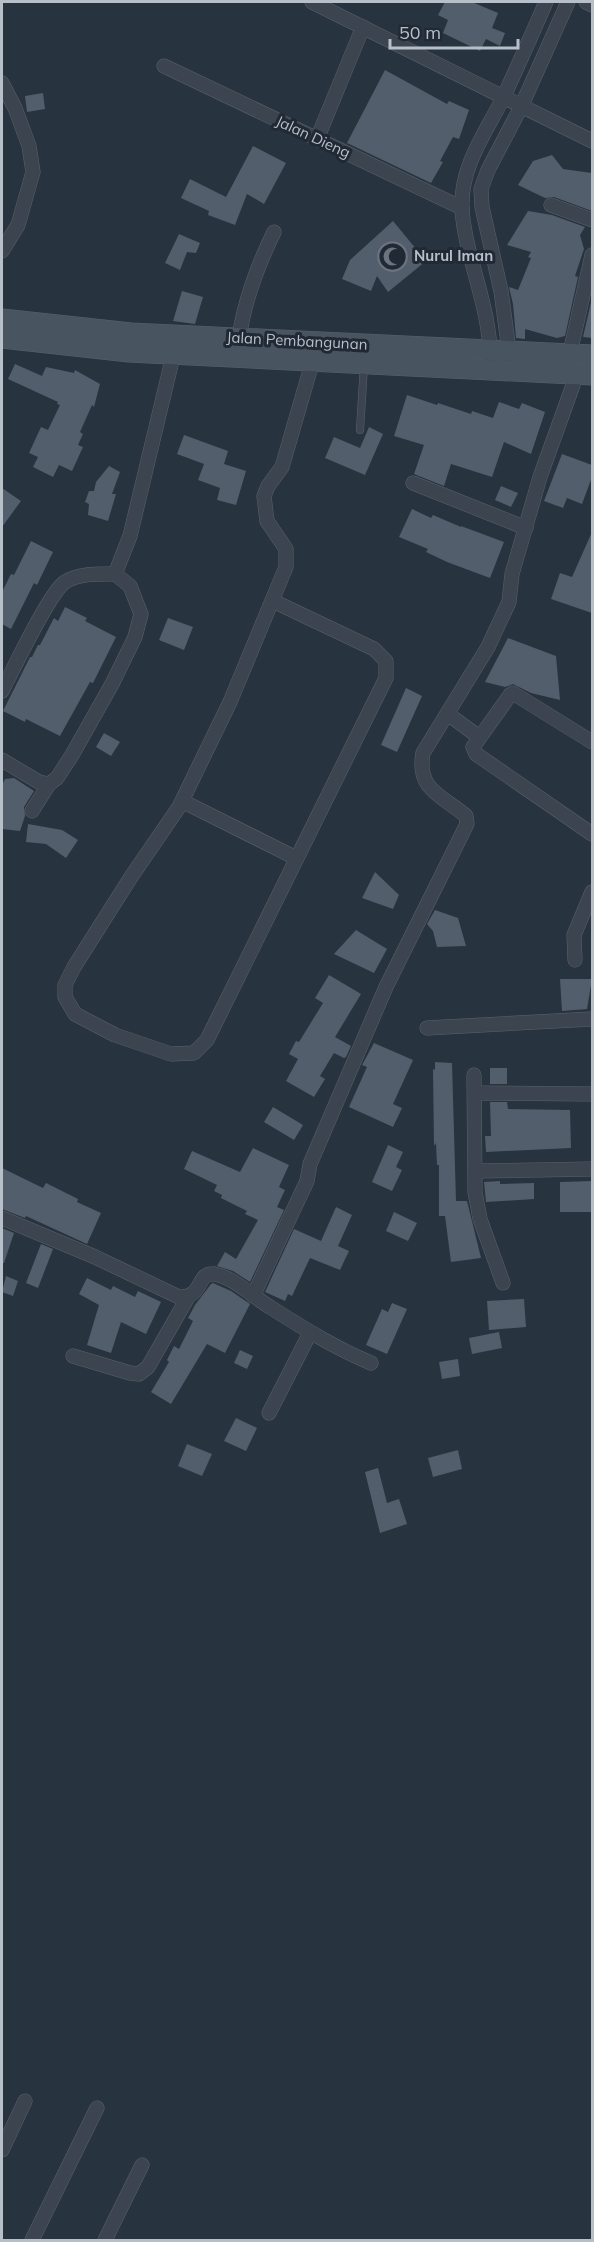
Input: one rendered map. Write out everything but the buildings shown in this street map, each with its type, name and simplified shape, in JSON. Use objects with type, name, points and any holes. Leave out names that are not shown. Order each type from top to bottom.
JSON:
[{"type":"main road","name":"Jalan Pembangunan","points":[[2,319],[131,333],[176,344],[313,360],[364,363],[500,360],[570,353],[592,355]]},
{"type":"main road","name":"Jalan Pembangunan","points":[[2,338],[129,352],[176,344],[239,339],[500,360],[585,374]]},
{"type":"street","points":[[312,2],[592,141]]},
{"type":"street","points":[[500,360],[481,294],[462,208],[463,185],[468,163],[503,97],[546,2]]},
{"type":"street","points":[[500,360],[501,291],[482,207],[481,189],[568,2]]},
{"type":"street","points":[[586,2],[592,4]]},
{"type":"street","points":[[317,139],[363,27]]},
{"type":"street","name":"Jalan Dieng","points":[[164,66],[462,208]]},
{"type":"street","points":[[2,83],[15,108],[29,146],[33,172],[18,225],[2,251]]},
{"type":"street","points":[[551,205],[592,220]]},
{"type":"street","points":[[239,339],[243,311],[256,267],[274,232]]},
{"type":"street","points":[[570,353],[592,255]]},
{"type":"street","points":[[481,294],[501,291]]},
{"type":"street","points":[[116,574],[130,536],[176,344]]},
{"type":"street","points":[[273,601],[374,649],[386,661],[386,678],[207,1040],[194,1053],[171,1054],[116,1035],[75,1014],[65,997],[65,985],[124,887],[182,801],[230,702],[273,601],[286,567],[287,558],[286,549],[267,521],[264,496],[268,486],[282,467],[313,360]]},
{"type":"street","points":[[253,1296],[307,1181],[310,1164],[386,987],[467,824],[466,816],[431,789],[422,774],[423,753],[488,647],[509,602],[512,574],[540,477],[585,374]]},
{"type":"street","points":[[413,483],[526,528]]},
{"type":"street","points":[[2,691],[53,597],[65,582],[91,574],[116,574],[130,586],[141,614],[135,637],[112,684],[72,755],[57,778],[49,784],[32,811]]},
{"type":"street","points":[[592,742],[513,693],[473,747],[476,754],[592,834]]},
{"type":"street","points":[[448,714],[479,737]]},
{"type":"street","points":[[2,760],[39,782],[49,784]]},
{"type":"street","points":[[182,801],[296,858]]},
{"type":"street","points":[[575,960],[574,935],[587,912],[592,892]]},
{"type":"street","points":[[427,1028],[592,1019]]},
{"type":"street","points":[[474,1075],[475,1192],[480,1219],[503,1283]]},
{"type":"street","points":[[475,1093],[592,1094]]},
{"type":"street","points":[[476,1171],[592,1169]]},
{"type":"street","points":[[2,1218],[95,1257],[179,1297],[188,1297]]},
{"type":"street","points":[[73,1356],[139,1374],[148,1367],[188,1297],[193,1294],[205,1276],[210,1274],[235,1284],[310,1333],[371,1363]]},
{"type":"street","points":[[269,1413],[310,1333]]},
{"type":"street","points":[[2,2150],[25,2101]]},
{"type":"street","points":[[32,2241],[97,2108]]},
{"type":"street","points":[[105,2241],[142,2165]]},
{"type":"lane","points":[[360,430],[364,363]]},
{"type":"place","name":"Nurul Iman","points":[[393,256]]}]
